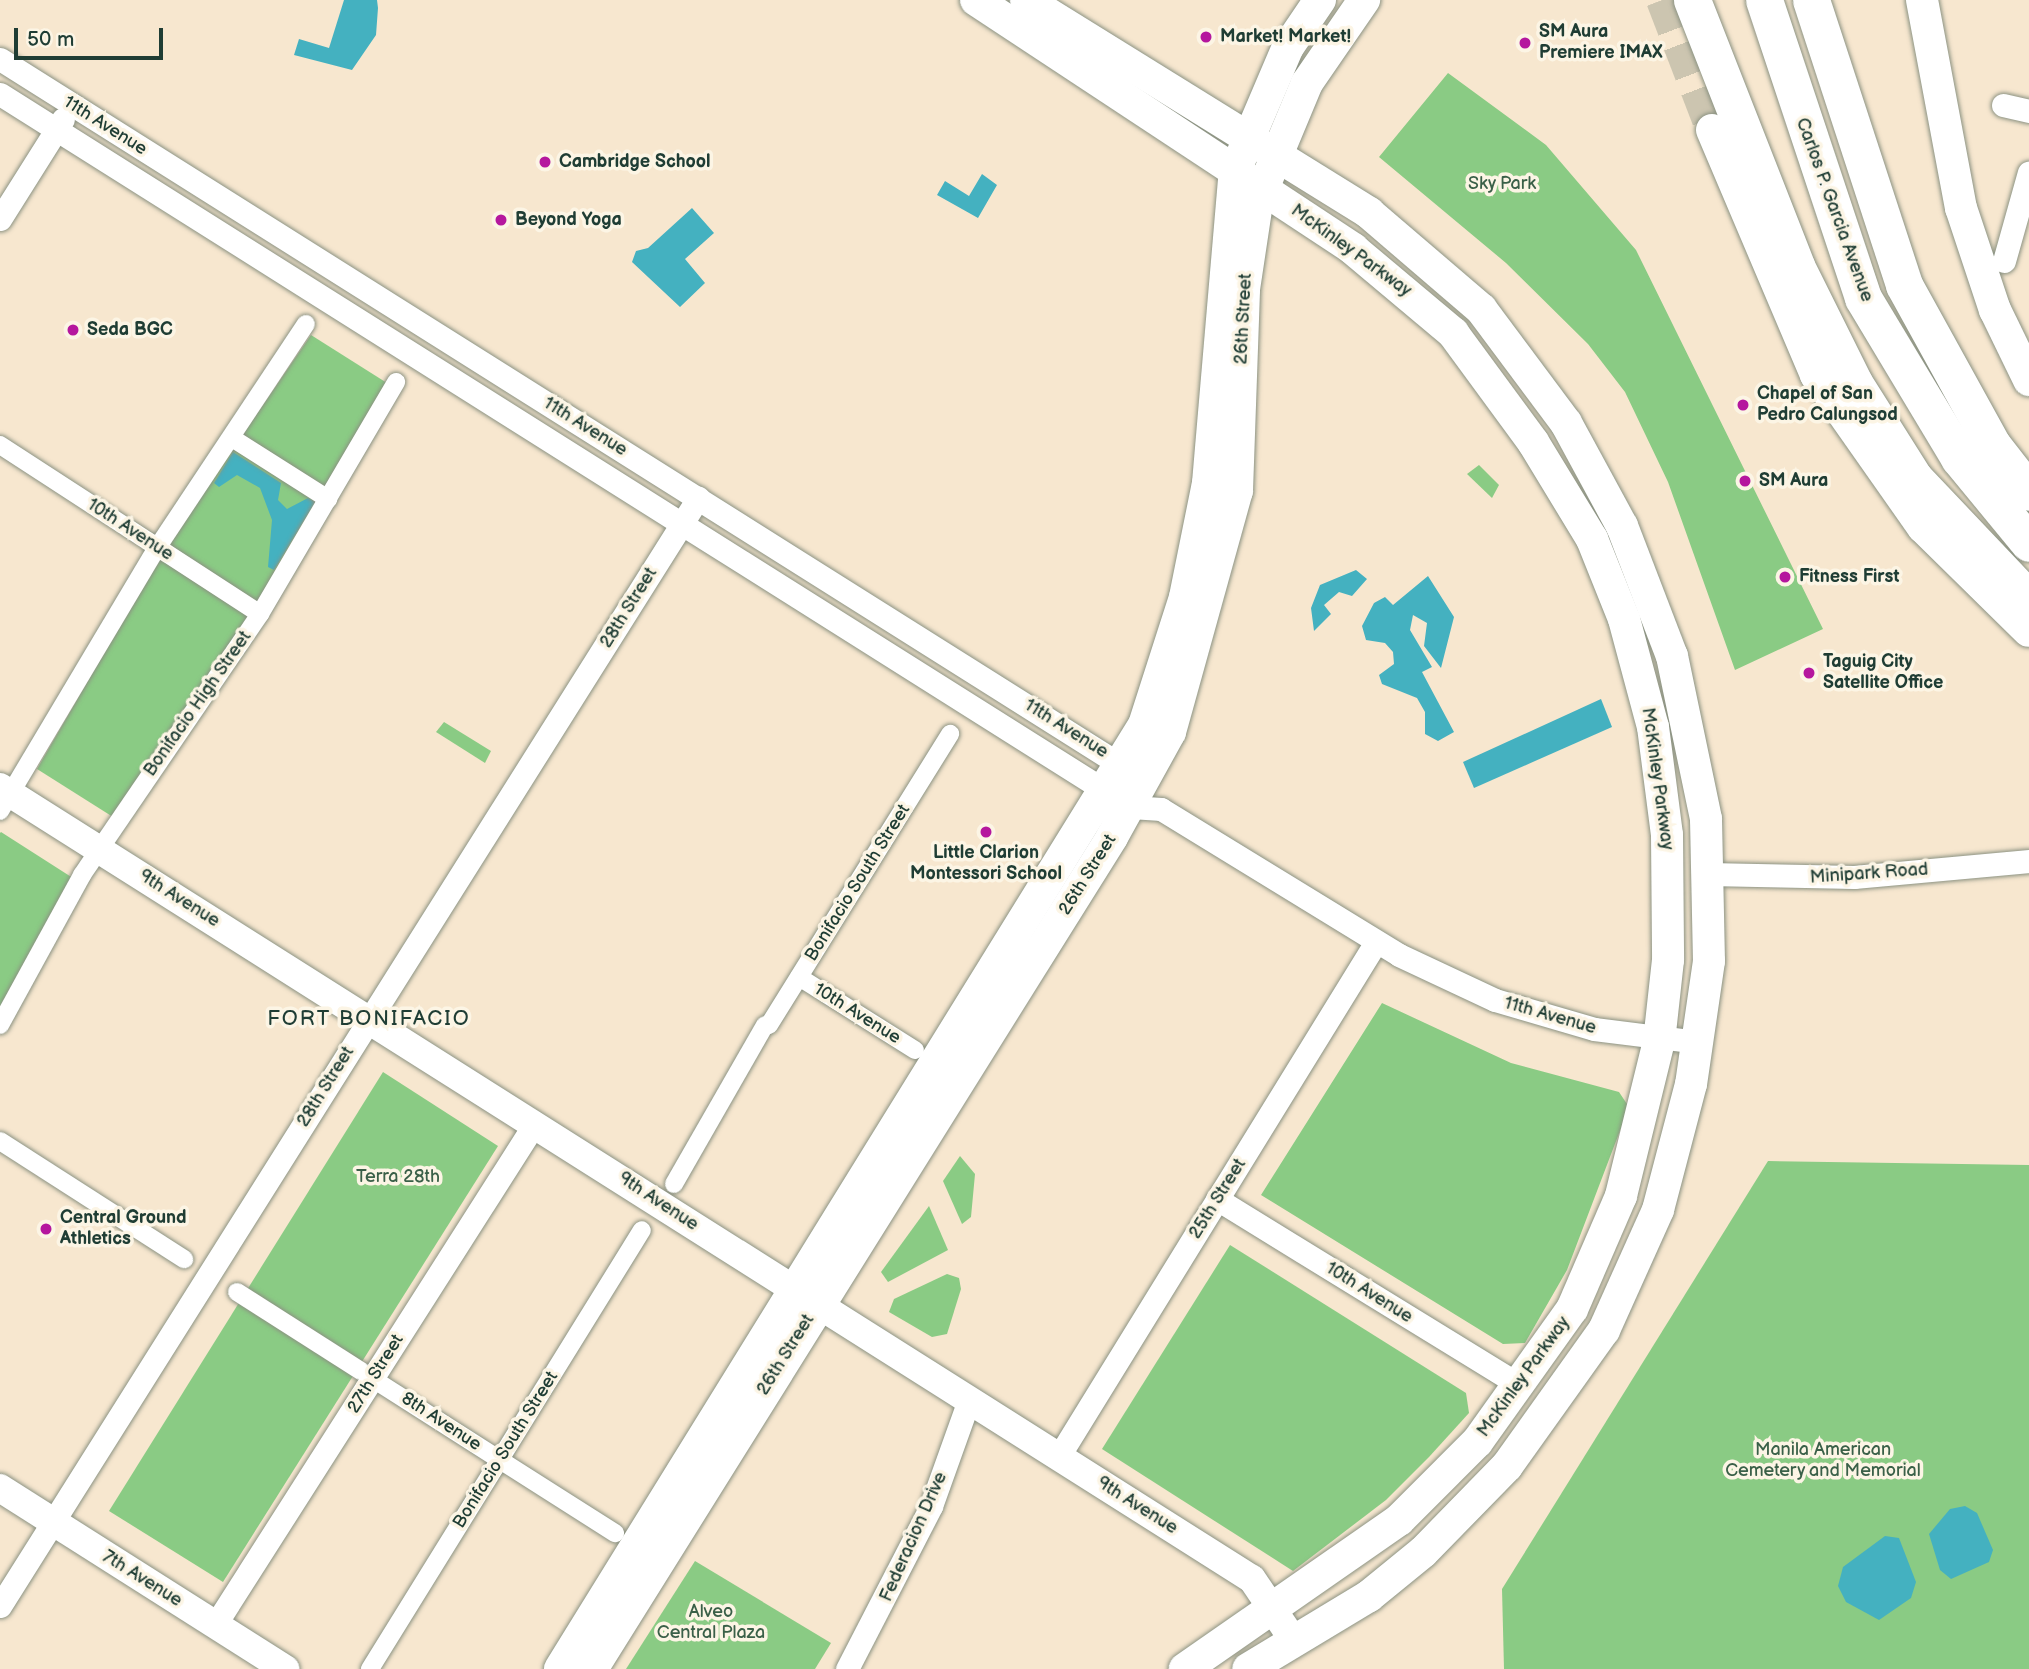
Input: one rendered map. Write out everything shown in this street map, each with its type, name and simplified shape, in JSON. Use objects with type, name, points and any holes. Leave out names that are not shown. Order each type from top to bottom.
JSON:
[{"type":"main road","name":"McKinley Parkway","points":[[976,0],[1248,179],[1405,287],[1453,333],[1533,442],[1592,540],[1637,667],[1665,821],[1668,960],[1659,1041],[1633,1157],[1597,1261],[1521,1386],[1477,1442],[1399,1520],[1185,1669]]},
{"type":"main road","name":"McKinley Parkway","points":[[1026,0],[1274,153],[1432,262],[1481,309],[1566,424],[1622,526],[1671,650],[1706,819],[1709,961],[1699,1042],[1655,1218],[1631,1279],[1575,1376],[1507,1466],[1423,1552],[1370,1596],[1248,1669]]},
{"type":"main road","name":"26th Street","points":[[560,1669],[807,1296],[1170,732],[1237,492],[1248,179],[1247,138],[1289,47],[1320,0]]},
{"type":"main road","name":"26th Street","points":[[1248,179],[1274,153],[1307,83],[1364,0]]},
{"type":"main road","points":[[1692,0],[1796,266],[1854,383],[1914,478],[2029,599]]},
{"type":"main road","name":"Carlos P. Garcia Avenue","points":[[1764,0],[1863,298],[1959,458],[2029,543]]},
{"type":"main road","points":[[1811,0],[1904,285],[1993,446],[2029,492]]},
{"type":"main road","points":[[1922,0],[1961,208],[1995,310],[2029,380]]},
{"type":"main road","points":[[1712,130],[1816,375],[1923,527],[2029,631]]},
{"type":"main road","name":"26th Street","points":[[592,1669],[807,1296]]},
{"type":"street","name":"11th Avenue","points":[[0,59],[698,498],[1132,791]]},
{"type":"street","name":"11th Avenue","points":[[0,94],[680,527],[1132,791],[1377,942],[1495,1000],[1659,1041],[1699,1042]]},
{"type":"street","points":[[2003,104],[2029,111]]},
{"type":"street","points":[[0,219],[72,105]]},
{"type":"street","points":[[2004,261],[2029,172]]},
{"type":"street","points":[[4,797],[157,548],[306,324]]},
{"type":"street","name":"Bonifacio High Street","points":[[0,1025],[99,849],[260,614],[396,382]]},
{"type":"street","points":[[232,438],[328,499]]},
{"type":"street","name":"10th Avenue","points":[[0,445],[260,614]]},
{"type":"street","name":"28th Street","points":[[0,1606],[698,498]]},
{"type":"street","name":"Bonifacio South Street","points":[[674,1184],[767,1026],[948,737]]},
{"type":"street","name":"9th Avenue","points":[[4,797],[99,849],[1252,1579],[1294,1641]]},
{"type":"street","name":"Minipark Road","points":[[1708,874],[1854,877],[2029,861]]},
{"type":"street","name":"25th Street","points":[[1059,1456],[1377,942]]},
{"type":"street","name":"10th Avenue","points":[[799,977],[915,1050]]},
{"type":"street","name":"27th Street","points":[[215,1625],[367,1375],[535,1123]]},
{"type":"street","points":[[0,1141],[184,1259]]},
{"type":"street","name":"10th Avenue","points":[[1217,1199],[1521,1386]]},
{"type":"street","name":"Bonifacio South Street","points":[[370,1669],[642,1230]]},
{"type":"street","name":"8th Avenue","points":[[237,1292],[615,1533]]},
{"type":"street","name":"Federacion Drive","points":[[847,1669],[931,1506],[969,1401]]},
{"type":"street","name":"7th Avenue","points":[[0,1488],[285,1669]]},
{"type":"green space","name":"Sky Park","points":[[1448,73],[1546,145],[1636,250],[1823,629],[1735,670],[1668,482],[1625,392],[1588,344],[1506,263],[1379,157]]},
{"type":"green space","points":[[311,335],[387,383],[256,606],[113,817],[37,769],[166,546]]},
{"type":"green space","points":[[1479,465],[1499,485],[1492,498],[1467,474]]},
{"type":"green space","points":[[444,722],[491,751],[485,763],[436,732]]},
{"type":"green space","points":[[0,833],[76,880],[0,1012]]},
{"type":"green space","points":[[1382,1003],[1511,1063],[1619,1092],[1629,1107],[1567,1270],[1525,1343],[1503,1344],[1261,1195]]},
{"type":"green space","name":"Terra 28th","points":[[383,1072],[498,1146],[223,1582],[109,1511]]},
{"type":"green space","points":[[960,1156],[975,1174],[971,1217],[962,1224],[943,1181]]},
{"type":"green space","name":"Manila American Cemetery and Memorial","points":[[1768,1161],[2029,1165],[2029,1669],[1504,1669],[1502,1589]]},
{"type":"green space","points":[[929,1206],[948,1250],[888,1282],[881,1272]]},
{"type":"green space","points":[[1230,1245],[1466,1393],[1469,1413],[1429,1457],[1386,1500],[1293,1571],[1102,1449]]},
{"type":"green space","points":[[947,1274],[959,1278],[961,1289],[947,1334],[932,1337],[889,1312],[894,1299]]},
{"type":"green space","name":"Alveo Central Plaza","points":[[695,1561],[831,1643],[815,1669],[626,1669]]},
{"type":"water","points":[[344,0],[377,0],[378,8],[376,35],[352,70],[294,55],[299,39],[329,48]]},
{"type":"water","points":[[982,174],[997,185],[978,218],[937,195],[945,181],[969,196]]},
{"type":"water","points":[[692,208],[714,233],[685,259],[705,283],[680,307],[632,262],[636,251],[648,248]]},
{"type":"water","points":[[233,452],[281,483],[278,500],[287,509],[308,498],[315,502],[274,570],[268,567],[272,520],[260,488],[237,475],[219,487],[214,483]]},
{"type":"water","points":[[1356,570],[1367,579],[1352,596],[1339,592],[1324,605],[1331,614],[1314,631],[1311,608],[1320,585]]},
{"type":"water","points":[[1428,576],[1454,617],[1441,668],[1424,646],[1427,623],[1413,615],[1410,630],[1432,667],[1422,672],[1454,732],[1438,741],[1425,734],[1425,712],[1417,698],[1382,684],[1379,675],[1394,664],[1393,652],[1385,643],[1366,640],[1362,626],[1374,603],[1385,597],[1393,605]]},
{"type":"water","points":[[1601,699],[1612,727],[1474,788],[1463,762]]},
{"type":"water","points":[[1965,1506],[1977,1513],[1993,1550],[1989,1562],[1951,1579],[1940,1570],[1929,1534],[1950,1509]]},
{"type":"water","points":[[1885,1536],[1899,1538],[1916,1582],[1911,1598],[1879,1620],[1846,1602],[1838,1586],[1843,1567]]},
{"type":"tunnel","points":[[1662,0],[1712,130]]},
{"type":"place","name":"Market! Market!","points":[[1206,37]]},
{"type":"place","name":"SM Aura Premiere IMAX","points":[[1525,43]]},
{"type":"place","name":"Cambridge School","points":[[545,162]]},
{"type":"place","name":"Beyond Yoga","points":[[501,220]]},
{"type":"place","name":"Seda BGC","points":[[73,330]]},
{"type":"place","name":"Chapel of San Pedro Calungsod","points":[[1743,405]]},
{"type":"place","name":"SM Aura","points":[[1745,481]]},
{"type":"place","name":"Fitness First","points":[[1785,577]]},
{"type":"place","name":"Taguig City Satellite Office","points":[[1809,673]]},
{"type":"place","name":"Little Clarion Montessori School","points":[[986,832]]},
{"type":"place","name":"Central Ground Athletics","points":[[46,1229]]},
{"type":"district","name":"FORT BONIFACIO","points":[[369,1019]]}]
